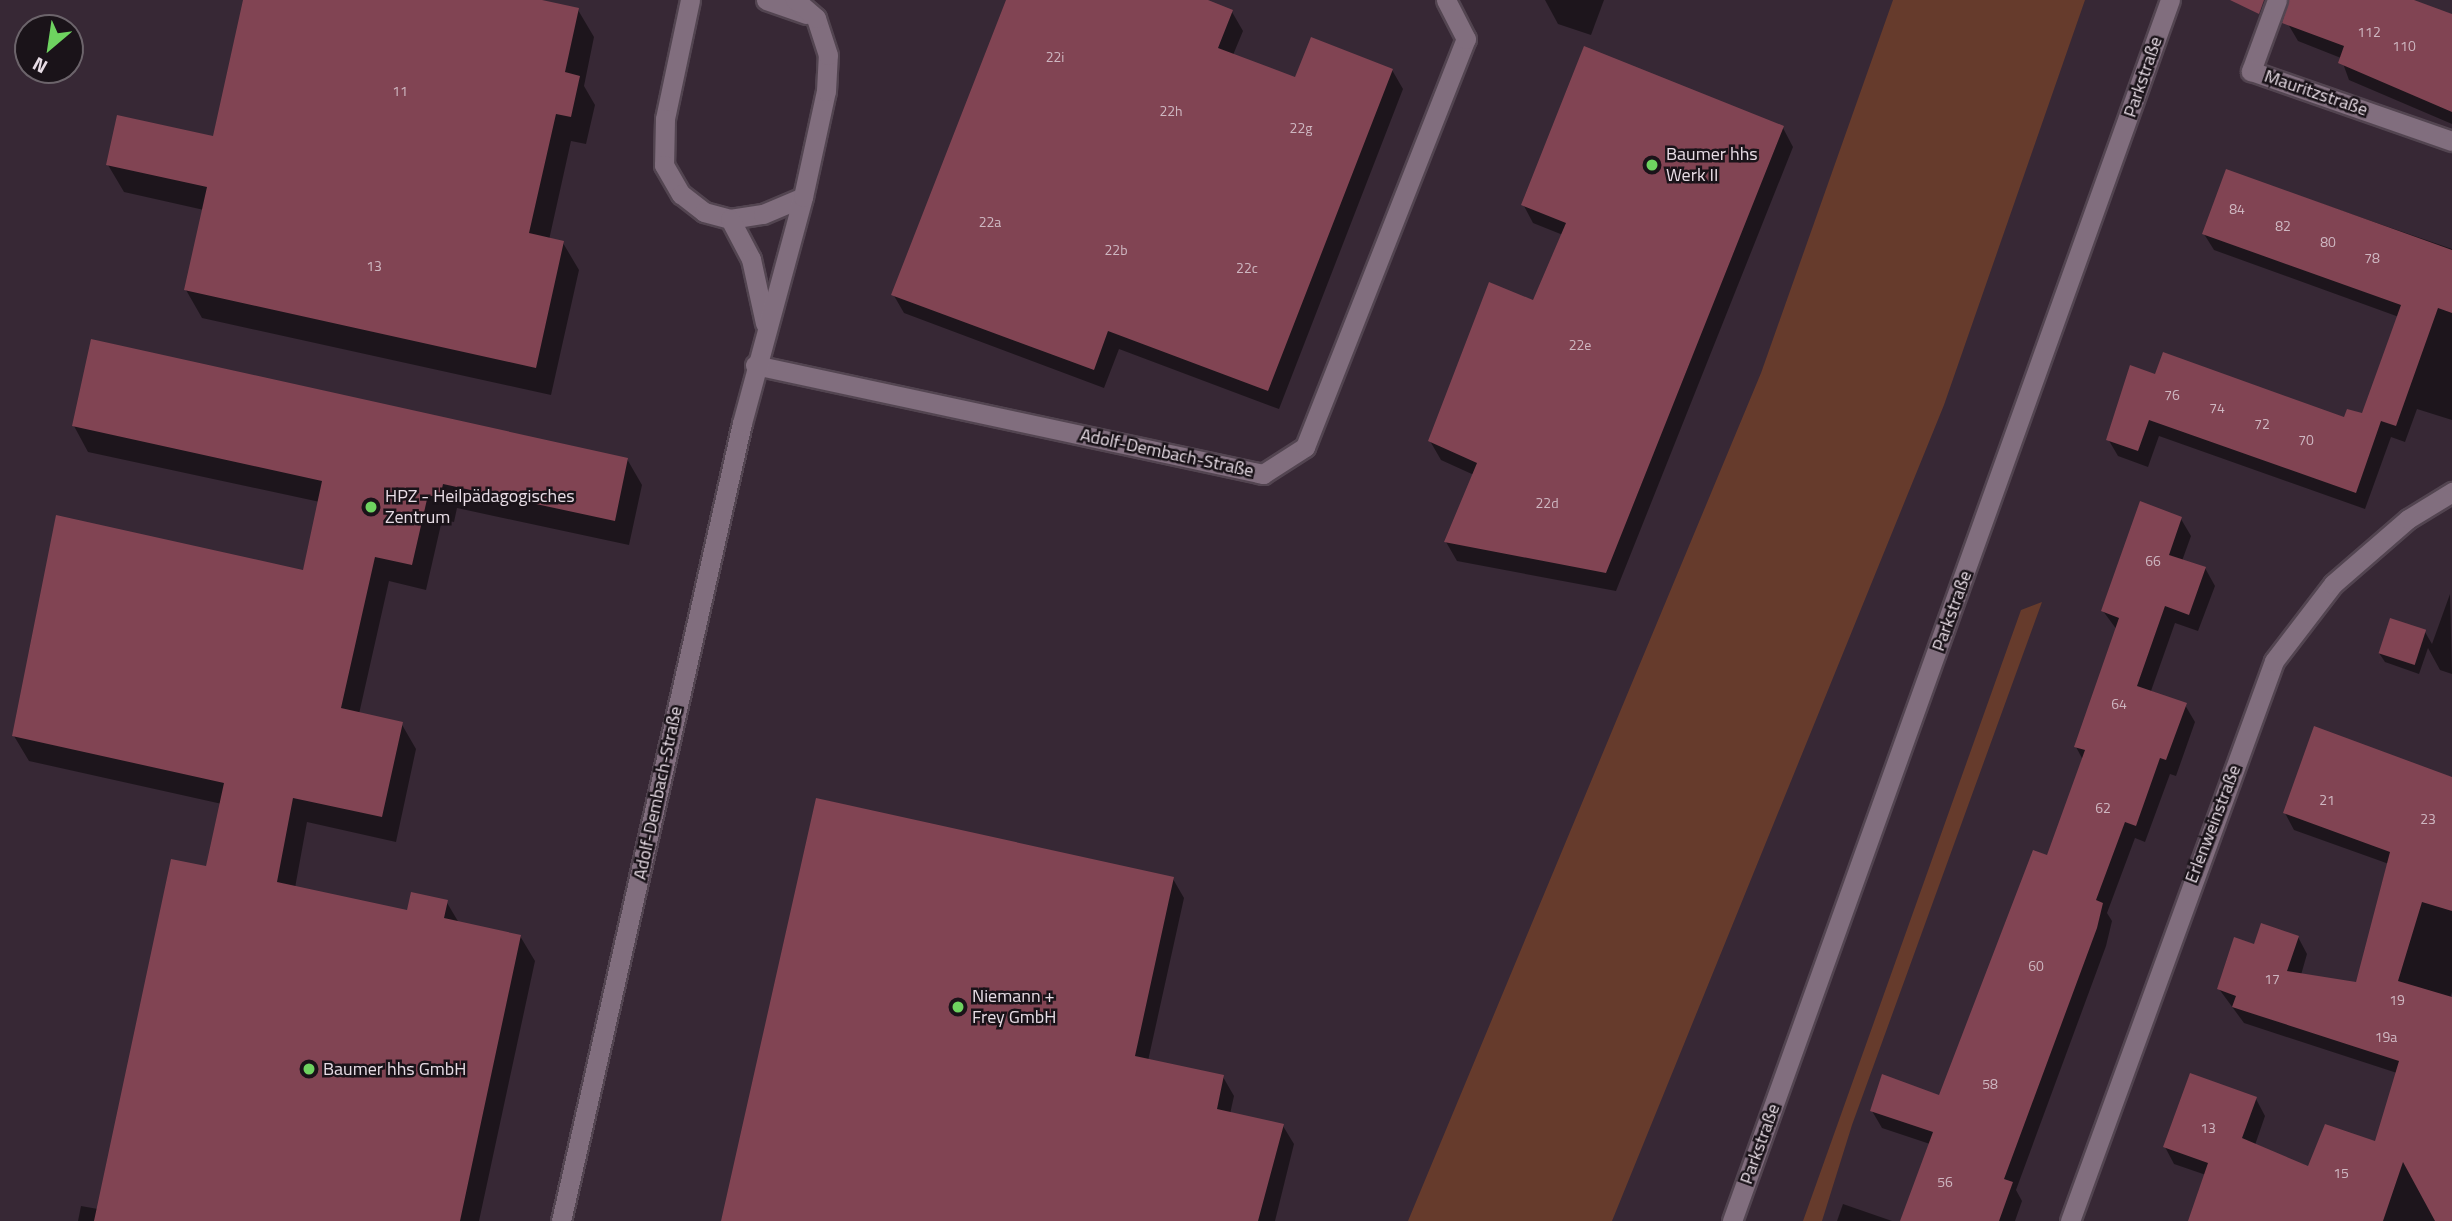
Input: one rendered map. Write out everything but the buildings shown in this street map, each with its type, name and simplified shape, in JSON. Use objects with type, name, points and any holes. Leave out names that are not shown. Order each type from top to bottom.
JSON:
[{"type":"street","points":[[709,0],[689,8],[665,119],[664,165],[681,194],[704,212],[730,219],[763,214],[803,197]]},
{"type":"street","points":[[765,0],[816,18]]},
{"type":"street","points":[[794,0],[816,18]]},
{"type":"street","name":"Adolf-Dembach-Straße","points":[[755,365],[1263,474],[1305,447],[1466,39],[1446,0]]},
{"type":"street","name":"Parkstraße","points":[[1732,1221],[2170,0]]},
{"type":"street","name":"Mauritzstraße","points":[[2277,0],[2251,71],[2452,141]]},
{"type":"street","name":"Adolf-Dembach-Straße","points":[[561,1221],[755,365],[803,197],[826,91],[828,55],[816,18]]},
{"type":"street","name":"Adolf-Dembach-Straße","points":[[730,219],[751,259],[765,324]]},
{"type":"street","name":"Erlenweinstraße","points":[[2070,1221],[2274,661],[2333,584],[2408,519],[2452,492]]},
{"type":"shaded area","points":[[1893,0],[2085,0],[1944,405],[1612,1221],[1408,1221],[1761,373]]},
{"type":"shaded area","points":[[2042,602],[1852,1125],[1822,1221],[1803,1221],[2021,610]]},
{"type":"place","name":"Baumer hhs Werk II","points":[[1652,165]]},
{"type":"place","name":"HPZ - Heilpädagogisches Zentrum","points":[[371,507]]},
{"type":"place","name":"Niemann + Frey GmbH","points":[[958,1007]]},
{"type":"place","name":"Baumer hhs GmbH","points":[[309,1069]]}]
